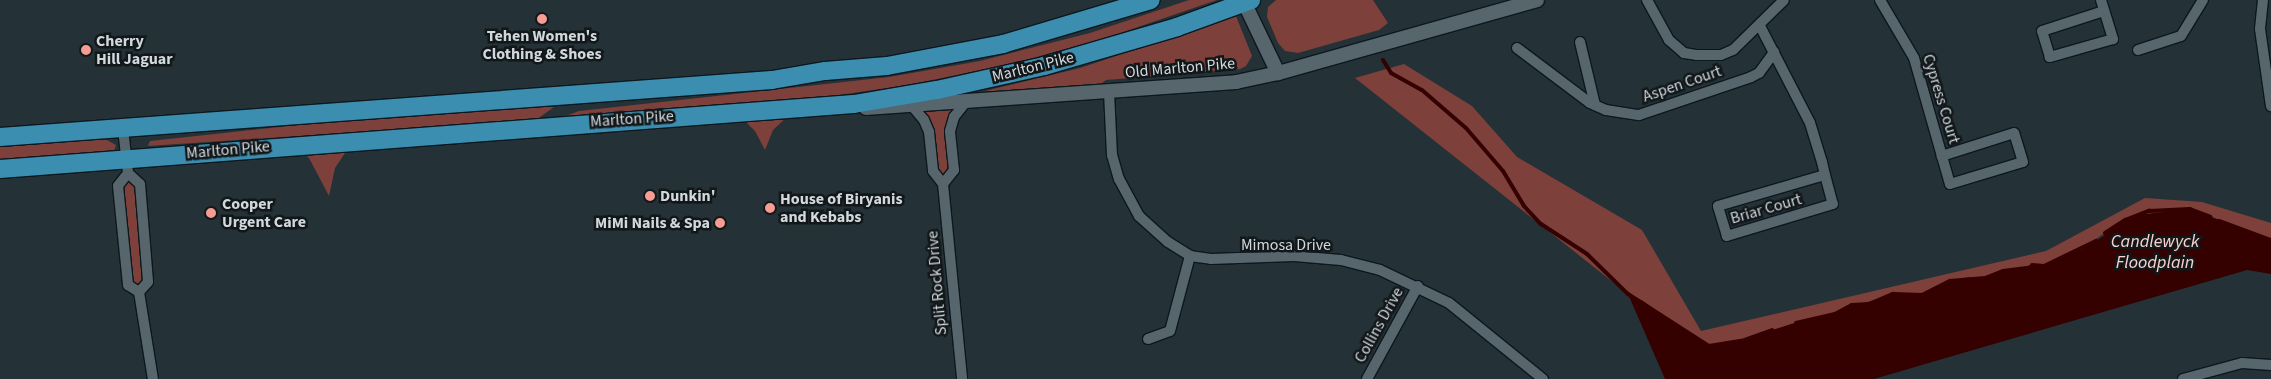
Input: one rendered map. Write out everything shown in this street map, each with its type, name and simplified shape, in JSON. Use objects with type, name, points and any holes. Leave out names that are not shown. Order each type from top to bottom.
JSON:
[{"type":"highway","name":"Marlton Pike","points":[[0,137],[122,130],[772,80],[825,71],[887,66],[1003,44],[1151,0]]},
{"type":"highway","name":"Marlton Pike","points":[[0,169],[127,166],[537,126],[816,107],[937,90],[1044,66],[1176,27],[1246,1]]},
{"type":"highway","points":[[537,126],[562,104],[592,95]]},
{"type":"street","name":"Old Marlton Pike","points":[[816,107],[913,107],[1236,82],[1278,73],[1537,0]]},
{"type":"street","points":[[1647,0],[1669,40],[1690,54],[1721,55],[1733,50],[1760,26],[1784,0]]},
{"type":"street","name":"Cypress Court","points":[[1880,0],[1914,58],[1942,156],[1950,184],[2023,162],[2014,133],[1942,156]]},
{"type":"street","points":[[2101,0],[2113,38],[2050,57],[2042,31],[2104,11]]},
{"type":"street","points":[[2138,50],[2181,36],[2202,0]]},
{"type":"street","points":[[2264,0],[2260,29],[2271,106]]},
{"type":"street","points":[[1246,1],[1278,73]]},
{"type":"street","name":"Briar Court","points":[[1760,26],[1810,123],[1825,175],[1833,204],[1727,236],[1718,206],[1825,175]]},
{"type":"street","points":[[1580,42],[1595,105]]},
{"type":"street","name":"Aspen Court","points":[[1517,48],[1595,105],[1612,112],[1646,113],[1751,77],[1759,72],[1774,52]]},
{"type":"street","name":"Mimosa Drive","points":[[1109,92],[1112,155],[1127,197],[1152,230],[1190,256],[1236,260],[1294,256],[1341,260],[1380,270],[1418,286],[1449,303],[1543,379]]},
{"type":"street","points":[[943,184],[954,170],[950,131],[954,117],[965,103]]},
{"type":"street","name":"Split Rock Drive","points":[[913,107],[924,120],[929,132],[932,171],[943,184],[962,379]]},
{"type":"street","points":[[122,130],[127,166],[140,184],[148,282],[139,292]]},
{"type":"street","points":[[127,166],[118,186],[128,285],[139,292],[153,379]]},
{"type":"street","points":[[1148,339],[1170,331],[1190,256]]},
{"type":"street","name":"Collins Drive","points":[[1367,379],[1418,286]]},
{"type":"street","points":[[2183,379],[2242,363],[2271,365]]},
{"type":"shaded area","points":[[1189,0],[1217,0],[1106,38],[1007,65],[907,85],[798,101],[563,117],[579,111],[889,77],[980,61],[1090,33]]},
{"type":"shaded area","points":[[1276,0],[1373,0],[1388,23],[1379,30],[1298,53],[1285,51],[1278,43],[1267,17],[1268,7]]},
{"type":"shaded area","points":[[1236,16],[1252,56],[1246,66],[1240,69],[1106,80],[1097,87],[968,95],[1080,68]]},
{"type":"shaded area","points":[[1404,64],[1472,106],[1517,157],[1642,230],[1701,331],[2046,251],[2145,198],[2202,202],[2271,223],[2271,240],[2197,211],[2108,230],[2082,250],[2040,267],[2029,265],[2019,271],[2003,271],[1985,278],[1969,277],[1946,282],[1922,295],[1893,294],[1742,341],[1709,346],[1628,294],[1355,78]]},
{"type":"shaded area","points":[[965,103],[954,117],[954,170],[943,184],[933,171],[929,132],[913,107]]},
{"type":"shaded area","points":[[537,105],[554,107],[536,120],[148,146],[150,141],[335,121]]},
{"type":"shaded area","points":[[788,116],[773,130],[765,150],[755,131],[743,119]]},
{"type":"shaded area","points":[[105,139],[116,145],[114,151],[0,159],[0,147]]},
{"type":"shaded area","points":[[362,140],[345,153],[335,168],[329,196],[309,158],[293,145]]},
{"type":"shaded area","points":[[128,173],[140,184],[148,276],[139,292],[128,285],[118,186]]},
{"type":"water","name":"Candlewyck Floodplain","points":[[2190,209],[2271,240],[2271,274],[2247,270],[1874,379],[1665,379],[1628,294],[1643,301],[1703,344],[1726,345],[1791,324],[1835,314],[1852,305],[1869,304],[1893,294],[1922,295],[1950,281],[1985,278],[2003,271],[2024,270],[2031,264],[2040,267],[2082,250],[2136,215]]},
{"type":"waterway","points":[[1383,60],[1391,73],[1422,90],[1466,128],[1503,171],[1524,206],[1541,224],[1587,254],[1628,294],[1709,346],[1742,341],[1772,330]]},
{"type":"waterway","points":[[2105,233],[2125,220],[2149,211],[2190,209],[2211,217]]},
{"type":"waterway","points":[[2219,221],[2271,240]]},
{"type":"waterway","points":[[2032,265],[2044,266],[2096,241]]},
{"type":"waterway","points":[[1796,323],[1835,314],[1852,305],[1869,304],[1893,294],[1922,295],[1950,281],[1985,278],[2003,271],[2027,268]]},
{"type":"place","name":"Tehen Women's Clothing & Shoes","points":[[542,19]]},
{"type":"place","name":"Cherry Hill Jaguar","points":[[86,50]]},
{"type":"place","name":"Dunkin'","points":[[650,196]]},
{"type":"place","name":"House of Biryanis and Kebabs","points":[[770,208]]},
{"type":"place","name":"Cooper Urgent Care","points":[[211,213]]},
{"type":"place","name":"MiMi Nails & Spa","points":[[720,223]]}]
